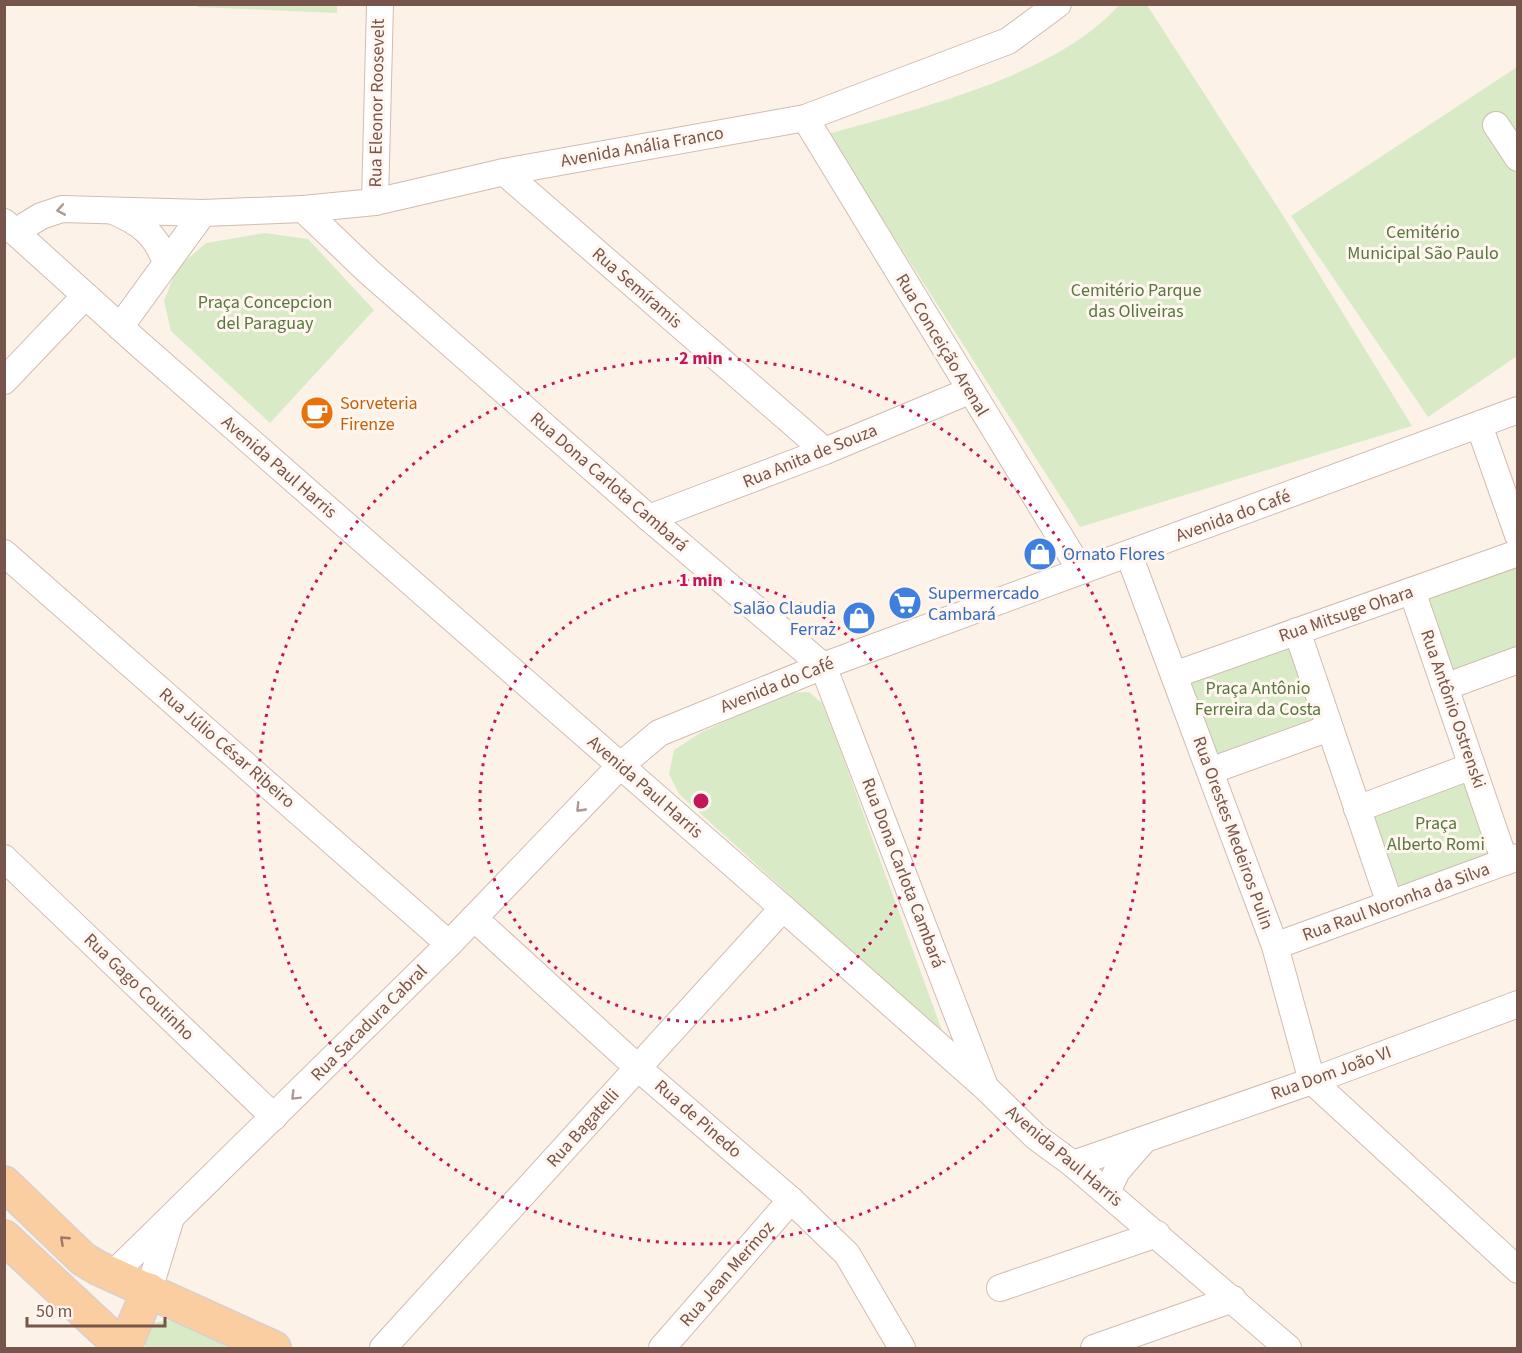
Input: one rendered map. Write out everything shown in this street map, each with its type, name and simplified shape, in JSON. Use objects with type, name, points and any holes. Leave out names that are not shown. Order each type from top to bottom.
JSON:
[{"type":"main road","points":[[4,1183],[83,1258],[105,1272],[274,1348]]},
{"type":"main road","points":[[4,1236],[124,1348],[149,1290]]},
{"type":"main road","points":[[28,1260],[54,1268],[81,1286],[105,1272]]},
{"type":"street","name":"Rua Eleonor Roosevelt","points":[[375,202],[380,4]]},
{"type":"street","name":"Avenida Anália Franco","points":[[10,227],[62,209],[107,208],[203,213],[303,209],[375,202],[504,172],[805,118],[1008,41],[1058,4]]},
{"type":"street","name":"Rua Conceição Arenal","points":[[805,118],[969,391],[1081,571]]},
{"type":"street","points":[[1496,125],[1518,158]]},
{"type":"street","name":"Rua Semíramis","points":[[504,172],[825,451]]},
{"type":"street","points":[[107,208],[136,221],[150,232],[160,245],[166,263]]},
{"type":"street","name":"Rua Dona Carlota Cambará","points":[[303,209],[378,280],[649,518],[823,666],[985,1087]]},
{"type":"street","points":[[120,327],[203,213]]},
{"type":"street","name":"Avenida Paul Harris","points":[[10,227],[120,327],[985,1087],[1036,1137],[1074,1164],[1288,1348]]},
{"type":"street","points":[[4,381],[85,296]]},
{"type":"street","name":"Rua Anita de Souza","points":[[649,518],[825,451],[969,391]]},
{"type":"street","name":"Avenida do Café","points":[[621,766],[659,733],[823,666],[1518,410]]},
{"type":"street","points":[[1479,425],[1518,535]]},
{"type":"street","name":"Rua Júlio César Ribeiro","points":[[4,553],[449,944]]},
{"type":"street","name":"Rua Mitsuge Ohara","points":[[1174,675],[1518,553]]},
{"type":"street","name":"Rua Orestes Medeiros Pulin","points":[[1129,555],[1275,946],[1312,1081]]},
{"type":"street","name":"Rua Antônio Ostrenski","points":[[1412,591],[1472,766],[1511,860]]},
{"type":"street","points":[[1297,631],[1390,904]]},
{"type":"street","points":[[1445,687],[1518,660]]},
{"type":"street","points":[[1210,771],[1329,728]]},
{"type":"street","name":"Rua Sacadura Cabral","points":[[105,1272],[172,1215],[274,1117],[449,944],[621,766]]},
{"type":"street","points":[[1358,809],[1472,766]]},
{"type":"street","name":"Rua Gago Coutinho","points":[[4,858],[274,1117]]},
{"type":"street","name":"Rua Raul Noronha da Silva","points":[[1275,946],[1511,860]]},
{"type":"street","name":"Rua Bagatelli","points":[[383,1348],[783,908]]},
{"type":"street","name":"Rua de Pinedo","points":[[474,918],[638,1067],[791,1200],[847,1254],[897,1346]]},
{"type":"street","name":"Rua Dom João VI","points":[[1074,1164],[1312,1081],[1518,1004]]},
{"type":"street","points":[[1312,1081],[1518,1270]]},
{"type":"street","points":[[1107,1192],[1117,1172],[1144,1140]]},
{"type":"street","name":"Rua Jean Mermoz","points":[[662,1348],[791,1200]]},
{"type":"street","points":[[149,1290],[172,1215]]},
{"type":"street","points":[[1000,1288],[1157,1234]]},
{"type":"street","points":[[1094,1348],[1233,1299]]},
{"type":"green space","points":[[337,4],[337,13],[197,7],[197,5]]},
{"type":"green space","name":"Cemitério Parque das Oliveiras","points":[[1119,5],[1147,5],[1284,217],[1412,426],[1080,527],[828,134],[943,101],[1023,71],[1059,52],[1092,30]]},
{"type":"green space","name":"Cemitério Municipal São Paulo","points":[[1517,67],[1517,356],[1428,417],[1291,216]]},
{"type":"green space","name":"Praça Concepcion del Paraguay","points":[[265,233],[308,239],[374,310],[270,423],[171,331],[164,301],[177,268],[206,243]]},
{"type":"green space","points":[[1517,561],[1517,652],[1450,677],[1423,594]]},
{"type":"green space","name":"Praça Antônio Ferreira da Costa","points":[[1289,642],[1319,722],[1214,759],[1184,680]]},
{"type":"green space","points":[[809,692],[822,703],[944,1036],[679,794],[669,774],[674,750],[700,733],[787,693]]},
{"type":"green space","name":"Praça Alberto Romi","points":[[1466,777],[1494,858],[1395,891],[1368,814]]},
{"type":"green space","points":[[177,1319],[244,1348],[145,1348],[145,1336],[152,1323]]},
{"type":"place","name":"Sorveteria Firenze","points":[[317,413]]},
{"type":"place","name":"Ornato Flores","points":[[1040,554]]},
{"type":"place","name":"Supermercado Cambará","points":[[905,603]]},
{"type":"place","name":"Salão Claudia Ferraz","points":[[859,618]]}]
